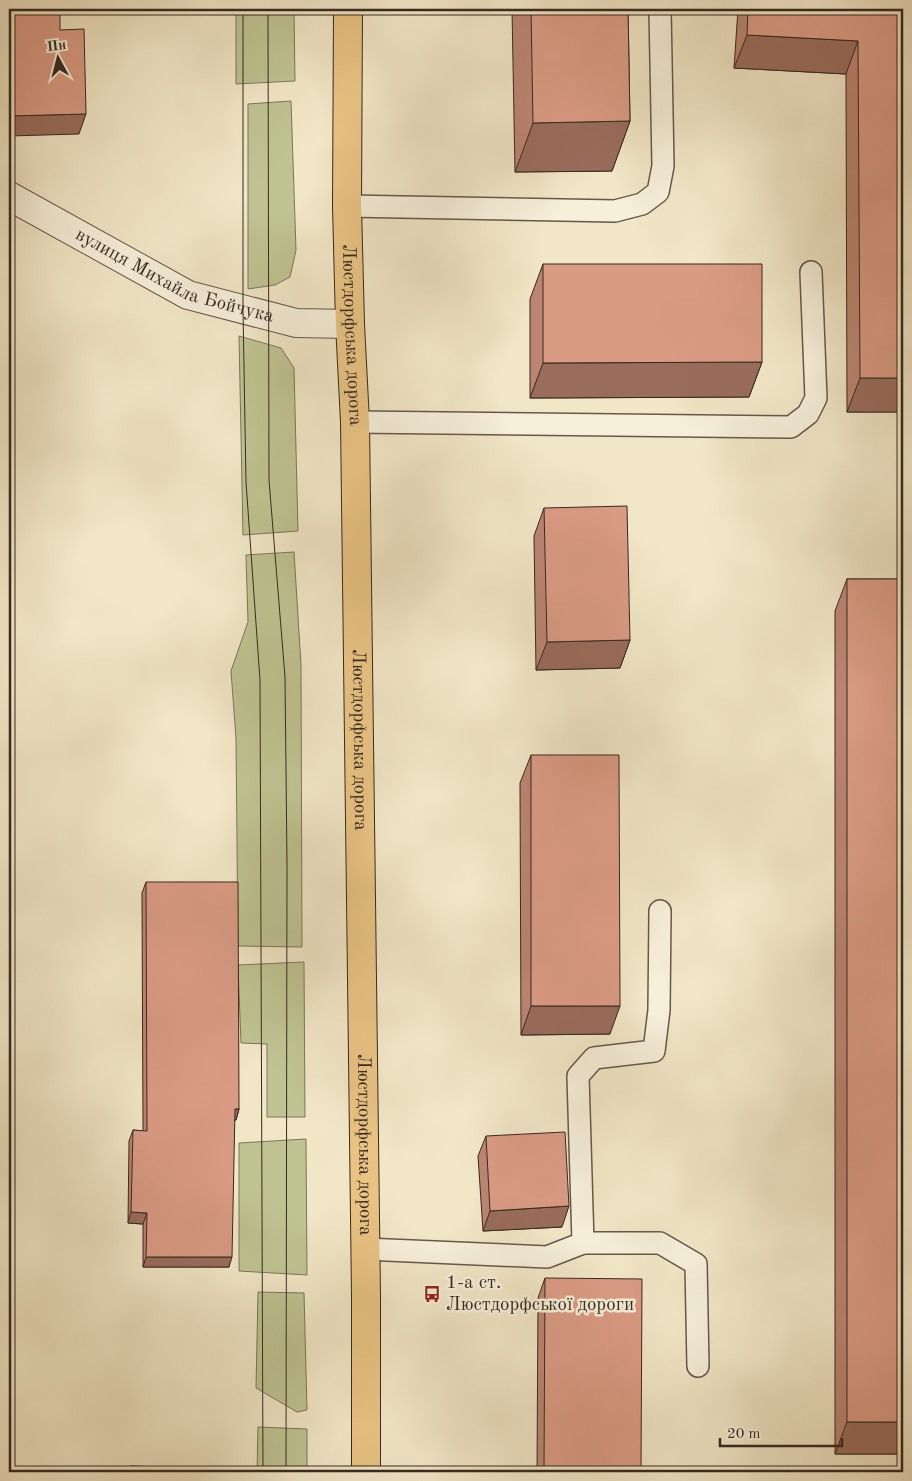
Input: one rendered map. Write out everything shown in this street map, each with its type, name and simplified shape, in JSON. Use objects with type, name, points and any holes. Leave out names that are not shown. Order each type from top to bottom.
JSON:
[{"type":"main road","name":"Люстдорфська дорога","points":[[348,9],[347,206],[355,422],[366,1472]]},
{"type":"street","name":"вулиця Михайла Бойчука","points":[[9,196],[188,295],[296,323],[350,324]]},
{"type":"lane","points":[[347,206],[615,211],[642,204],[658,192],[663,166],[660,9]]},
{"type":"lane","points":[[355,422],[791,427],[808,414],[816,398],[811,272]]},
{"type":"lane","points":[[584,1243],[578,1076],[594,1058],[654,1051],[659,1010],[660,911]]},
{"type":"lane","points":[[365,1249],[547,1257],[584,1243],[660,1243],[696,1264],[698,1366]]},
{"type":"green space","points":[[236,9],[294,9],[295,81],[236,84]]},
{"type":"green space","points":[[291,101],[296,250],[290,277],[275,285],[248,289],[248,104]]},
{"type":"green space","points":[[239,336],[281,348],[294,368],[298,531],[243,535]]},
{"type":"green space","points":[[294,552],[301,665],[302,947],[238,946],[236,738],[231,671],[248,622],[246,555]]},
{"type":"green space","points":[[304,962],[305,1117],[267,1117],[267,1044],[241,1043],[238,965]]},
{"type":"green space","points":[[306,1139],[307,1275],[239,1271],[239,1143]]},
{"type":"green space","points":[[258,1292],[304,1293],[307,1410],[297,1412],[256,1388]]},
{"type":"green space","points":[[258,1427],[307,1429],[307,1472],[257,1472]]},
{"type":"building","points":[[9,9],[60,9],[60,30],[84,29],[86,114],[9,116]]},
{"type":"building","points":[[531,9],[628,9],[630,121],[533,123]]},
{"type":"building","points":[[748,9],[903,9],[903,378],[860,378],[858,41],[747,35]]},
{"type":"building","points":[[543,264],[762,264],[762,362],[543,363]]},
{"type":"building","points":[[627,506],[630,640],[547,642],[544,508]]},
{"type":"building","points":[[847,579],[903,579],[903,1422],[847,1422]]},
{"type":"building","points":[[531,755],[619,755],[620,1006],[531,1006]]},
{"type":"building","points":[[146,882],[238,882],[239,1109],[235,1109],[232,1257],[146,1257],[147,1213],[131,1212],[133,1130],[147,1131]]},
{"type":"building","points":[[565,1132],[569,1206],[490,1211],[486,1136]]},
{"type":"building","points":[[545,1278],[642,1279],[641,1468],[544,1468]]},
{"type":"building","points":[[130,1466],[226,1469],[225,1472],[130,1472]]},
{"type":"tram line","points":[[243,9],[243,310],[246,482],[260,680],[263,1472]]},
{"type":"tram line","points":[[268,9],[269,480],[285,677],[287,864],[286,1472]]},
{"type":"place","name":"1-а ст. Люстдорфської дороги","points":[[432,1294]]}]
